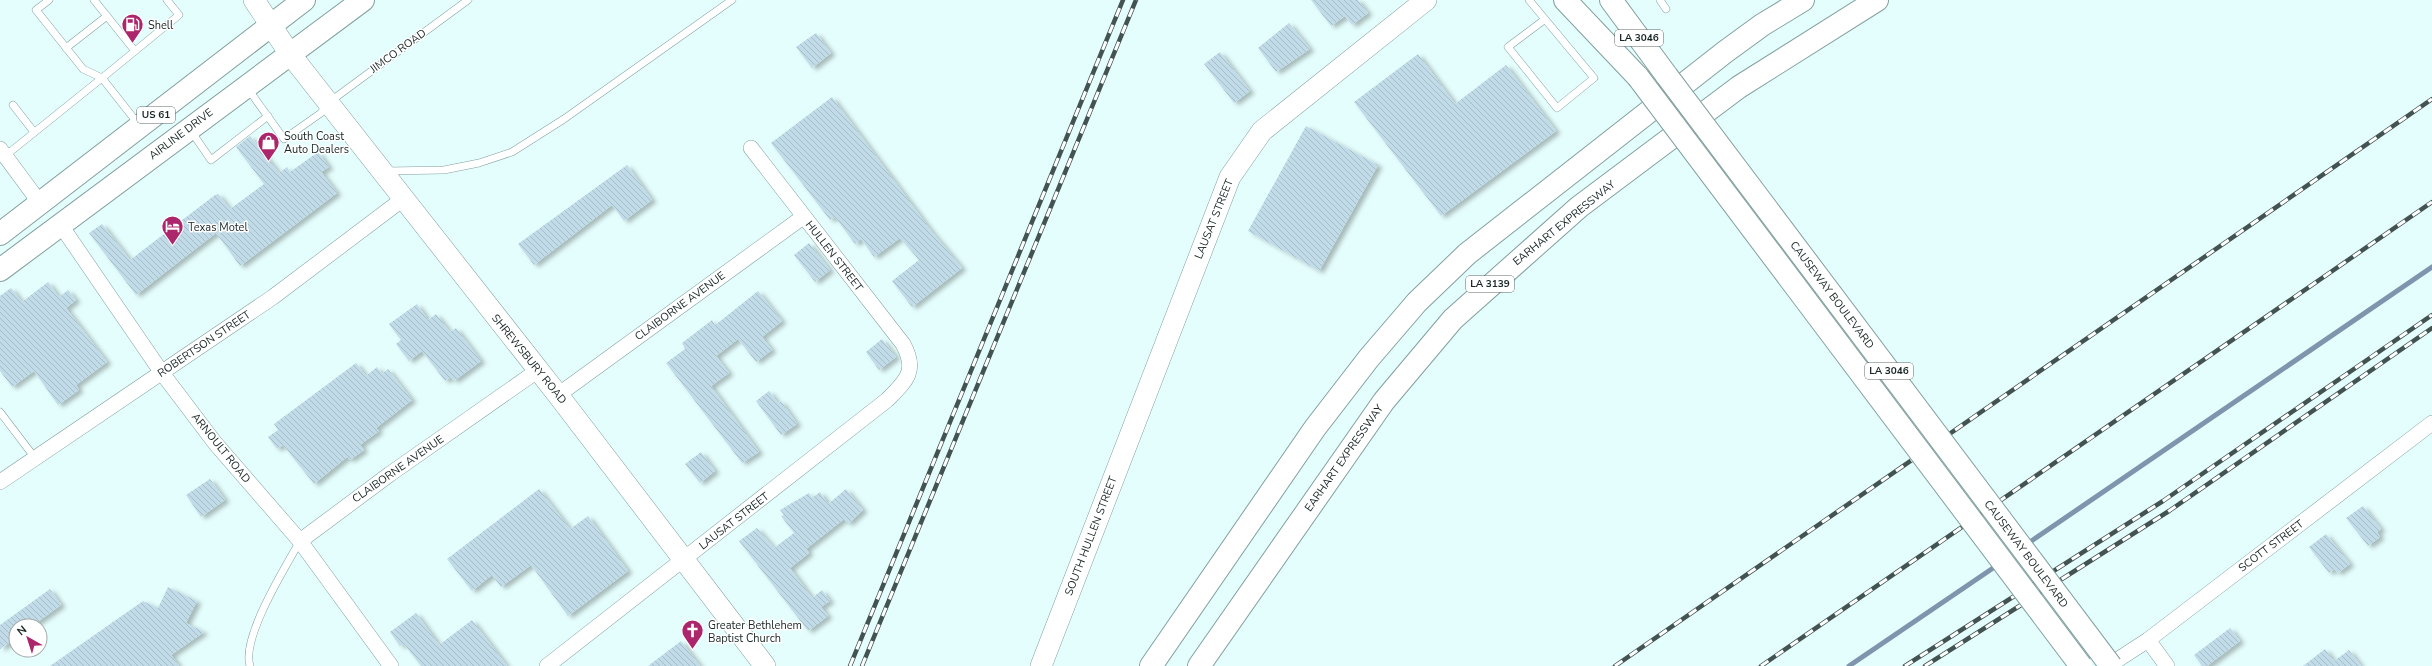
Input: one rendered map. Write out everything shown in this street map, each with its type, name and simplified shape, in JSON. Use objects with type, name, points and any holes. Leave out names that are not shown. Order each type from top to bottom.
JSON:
[{"type":"highway","name":"US 61","points":[[0,234],[304,0]]},
{"type":"highway","name":"AIRLINE DRIVE","points":[[0,270],[363,0]]},
{"type":"highway","points":[[1565,0],[1638,77]]},
{"type":"highway","points":[[1581,0],[1638,77]]},
{"type":"highway","name":"CAUSEWAY BOULEVARD","points":[[1611,0],[2110,666]]},
{"type":"highway","points":[[1621,0],[1667,76]]},
{"type":"highway","name":"LA 3139","points":[[1151,666],[1315,428],[1369,358],[1417,302],[1467,254],[1707,66],[1762,25],[1803,0]]},
{"type":"highway","name":"EARHART EXPRESSWAY","points":[[1199,666],[1384,401],[1453,319],[1579,207],[1739,87],[1877,0]]},
{"type":"highway","name":"CAUSEWAY BOULEVARD","points":[[1638,77],[2081,666]]},
{"type":"street","name":"SHREWSBURY ROAD","points":[[254,0],[290,54],[402,199],[558,396],[765,666]]},
{"type":"street","name":"LAUSAT STREET","points":[[1118,464],[1230,177],[1262,131],[1426,0]]},
{"type":"street","name":"HULLEN STREET","points":[[751,148],[903,344],[909,355],[911,366]]},
{"type":"street","points":[[2,153],[40,203]]},
{"type":"street","name":"ROBERTSON STREET","points":[[0,482],[273,297],[402,199]]},
{"type":"street","name":"CLAIBORNE AVENUE","points":[[558,396],[803,217]]},
{"type":"street","name":"ARNOULT ROAD","points":[[60,224],[162,373],[215,443],[300,540],[391,666]]},
{"type":"street","name":"LAUSAT STREET","points":[[547,666],[887,400],[905,382],[911,366]]},
{"type":"street","name":"CLAIBORNE AVENUE","points":[[300,540],[390,474],[537,371]]},
{"type":"street","name":"SCOTT STREET","points":[[2110,666],[2148,640],[2432,423]]},
{"type":"street","name":"SOUTH HULLEN STREET","points":[[1041,666],[1118,464]]},
{"type":"street","points":[[2148,640],[2167,666]]},
{"type":"lane","points":[[49,0],[36,10],[83,69],[102,78],[140,127]]},
{"type":"lane","points":[[94,0],[135,51]]},
{"type":"lane","points":[[2,153],[34,132],[179,15],[167,0]]},
{"type":"lane","name":"JIMCO ROAD","points":[[268,116],[284,139],[321,113],[328,103],[468,0]]},
{"type":"lane","points":[[381,171],[444,170],[479,164],[512,152],[564,119],[732,0]]},
{"type":"lane","points":[[1529,0],[1544,20],[1594,78],[1557,108],[1508,47],[1544,20]]},
{"type":"lane","points":[[1660,0],[1666,9]]},
{"type":"lane","points":[[66,48],[107,16]]},
{"type":"lane","points":[[189,128],[211,160],[268,116],[246,86]]},
{"type":"lane","points":[[13,105],[34,132]]},
{"type":"lane","points":[[0,412],[35,458]]},
{"type":"lane","points":[[250,666],[248,660],[251,634],[300,540]]},
{"type":"building","points":[[1311,0],[1358,0],[1368,13],[1352,25],[1345,16],[1331,26]]},
{"type":"building","points":[[1289,23],[1310,49],[1276,72],[1258,48]]},
{"type":"building","points":[[816,33],[831,53],[812,68],[796,47]]},
{"type":"building","points":[[1220,52],[1250,91],[1234,103],[1204,64]]},
{"type":"building","points":[[1418,54],[1455,104],[1506,65],[1556,131],[1441,216],[1354,102]]},
{"type":"building","points":[[832,97],[932,232],[962,268],[912,307],[892,281],[919,260],[900,238],[874,257],[861,239],[855,244],[835,217],[830,220],[771,143]]},
{"type":"building","points":[[1306,126],[1378,165],[1319,271],[1248,231]]},
{"type":"building","points":[[250,136],[279,173],[287,167],[290,172],[318,152],[329,167],[321,172],[337,193],[240,266],[216,233],[136,295],[89,233],[102,224],[130,260],[215,195],[218,194],[230,209],[264,184],[236,147]]},
{"type":"building","points":[[627,165],[652,200],[624,221],[612,205],[534,265],[518,244]]},
{"type":"building","points":[[809,243],[830,270],[815,282],[794,255]]},
{"type":"building","points":[[48,282],[59,297],[68,290],[76,300],[66,308],[107,362],[76,385],[79,390],[58,405],[34,371],[12,387],[0,371],[0,296],[11,288],[22,302]]},
{"type":"building","points":[[758,291],[782,321],[762,337],[772,350],[756,362],[738,339],[716,356],[729,373],[711,386],[759,452],[742,463],[666,363],[685,349],[682,343],[712,320],[715,325]]},
{"type":"building","points":[[417,304],[428,320],[436,314],[450,332],[456,328],[481,361],[454,381],[451,377],[445,381],[422,351],[409,361],[396,344],[401,340],[389,324]]},
{"type":"building","points":[[882,339],[896,357],[879,370],[866,352]]},
{"type":"building","points":[[356,363],[366,376],[377,367],[382,374],[388,369],[412,400],[376,428],[379,431],[360,445],[364,450],[350,460],[347,457],[314,484],[283,445],[277,449],[268,437],[278,430],[274,424]]},
{"type":"building","points":[[769,391],[778,403],[781,401],[797,424],[781,435],[756,401]]},
{"type":"building","points":[[701,452],[715,471],[700,483],[685,464]]},
{"type":"building","points":[[210,479],[225,500],[201,517],[186,495]]},
{"type":"building","points":[[539,489],[570,529],[588,516],[628,571],[568,616],[531,565],[501,587],[492,575],[472,591],[447,559]]},
{"type":"building","points":[[846,489],[863,510],[848,524],[844,519],[806,549],[809,553],[790,568],[812,598],[822,590],[830,601],[821,607],[828,616],[808,631],[739,541],[757,528],[774,548],[794,533],[781,516],[784,515],[780,510],[809,493],[812,498],[820,492],[828,504]]},
{"type":"building","points":[[2363,506],[2381,529],[2377,532],[2380,537],[2368,546],[2346,518]]},
{"type":"building","points":[[2326,534],[2350,564],[2338,573],[2334,569],[2329,573],[2309,547]]},
{"type":"building","points":[[168,587],[197,601],[186,623],[204,632],[171,655],[179,666],[50,666],[143,601],[158,608]]},
{"type":"building","points":[[50,589],[61,605],[43,618],[10,618]]},
{"type":"building","points":[[416,613],[439,645],[472,620],[507,666],[421,666],[404,644],[400,646],[390,632]]},
{"type":"building","points":[[8,619],[8,644],[0,649],[0,625]]},
{"type":"building","points":[[2230,628],[2240,641],[2207,666],[2202,666],[2194,655]]},
{"type":"building","points":[[681,641],[700,666],[648,666]]},
{"type":"building","points":[[2325,649],[2334,661],[2349,650],[2361,666],[2303,666]]},
{"type":"waterway","points":[[2027,544],[2432,267]]},
{"type":"waterway","points":[[1849,666],[1999,564]]},
{"type":"railway","points":[[850,666],[1123,0]]},
{"type":"railway","points":[[862,666],[1136,0]]},
{"type":"railway","points":[[1615,666],[2432,99]]},
{"type":"railway","points":[[1761,666],[2432,202]]},
{"type":"railway","points":[[1905,666],[2163,501],[2432,315]]},
{"type":"railway","points":[[1925,666],[2169,511],[2432,328]]},
{"type":"place","name":"Shell","points":[[132,44]]},
{"type":"place","name":"South Coast Auto Dealers","points":[[268,162]]},
{"type":"place","name":"Texas Motel","points":[[173,246]]},
{"type":"place","name":"Greater Bethlehem Baptist Church","points":[[693,650]]}]
